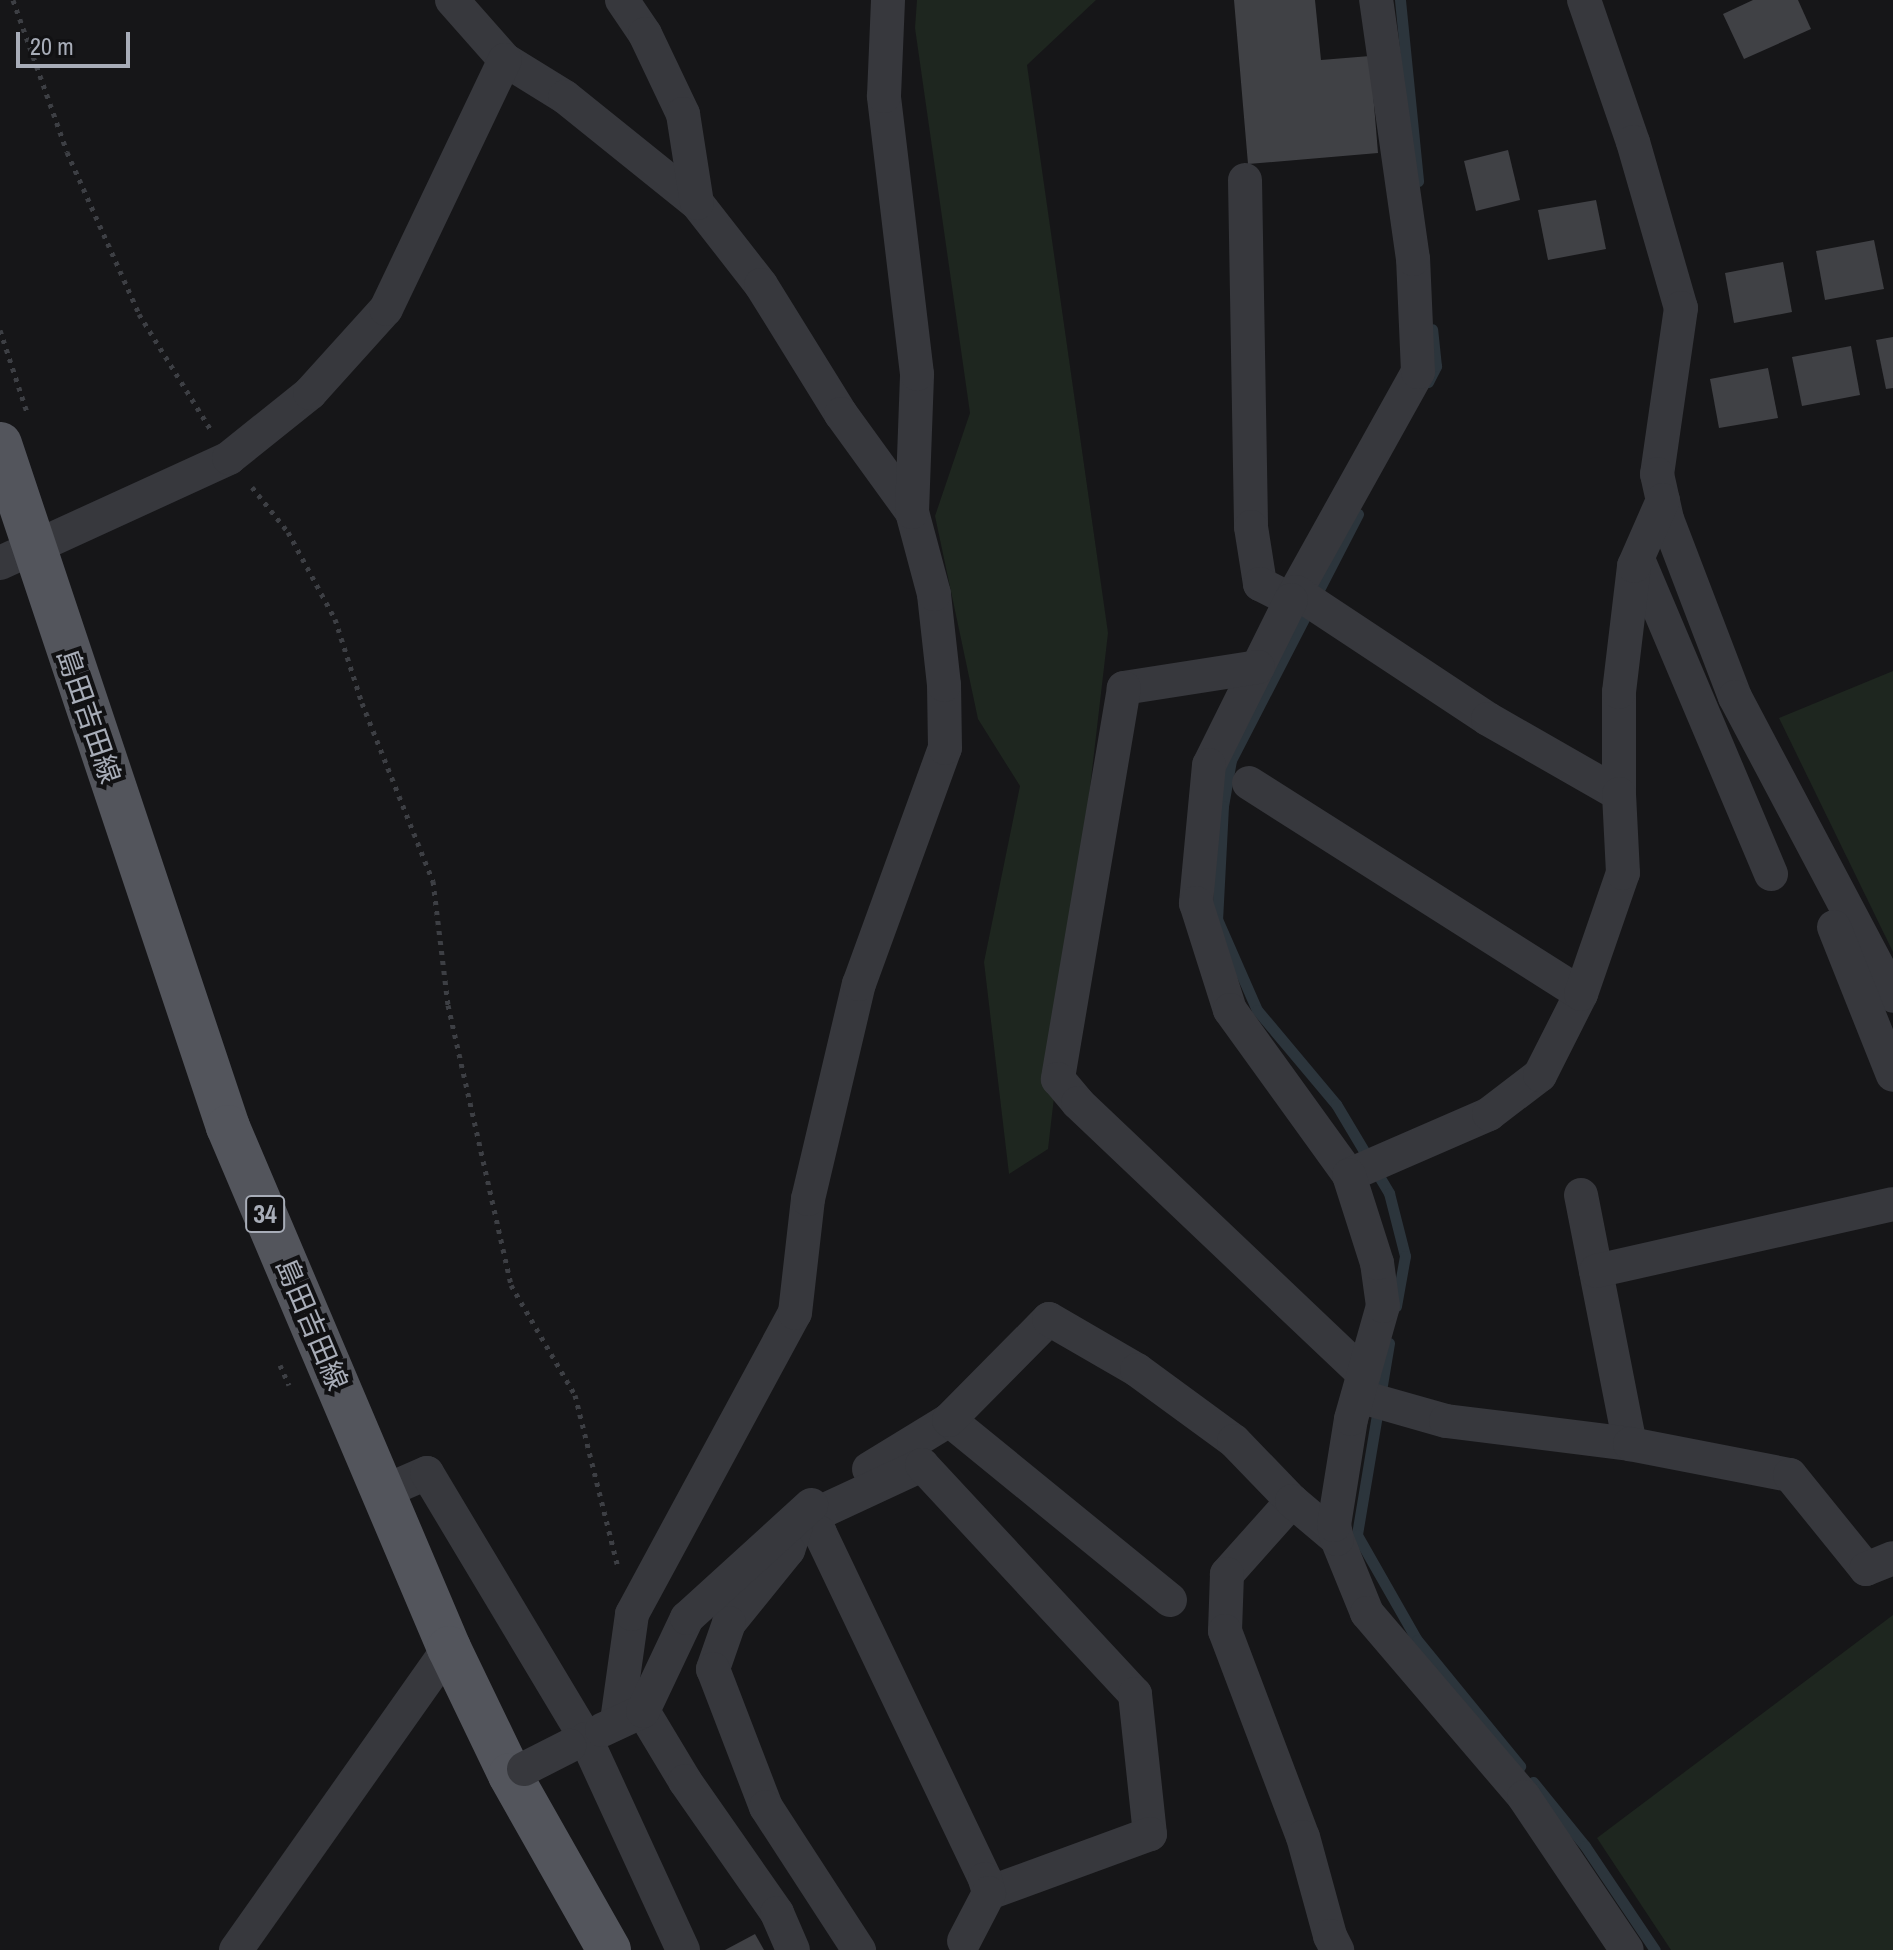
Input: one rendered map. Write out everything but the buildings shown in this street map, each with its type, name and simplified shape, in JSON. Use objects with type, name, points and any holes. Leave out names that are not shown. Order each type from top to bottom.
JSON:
[{"type":"main road","name":"島田吉田線","points":[[14,431],[16,556],[228,1127],[449,1648],[609,1950]]},
{"type":"street","points":[[452,0],[505,60],[565,97],[697,203],[761,285],[841,414],[912,512]]},
{"type":"street","points":[[622,0],[645,34],[683,114],[697,203]]},
{"type":"street","points":[[793,1950],[777,1913],[685,1781],[630,1716],[632,1614],[795,1313],[808,1199],[859,984],[945,748],[944,685],[934,594],[912,512],[917,374],[884,96],[888,0]]},
{"type":"street","points":[[1376,0],[1413,259],[1418,372],[1295,595],[1209,765],[1196,903],[1230,1010],[1351,1174],[1377,1263],[1383,1306],[1351,1419],[1334,1525],[1367,1613],[1524,1797],[1627,1950]]},
{"type":"street","points":[[1584,0],[1633,142],[1681,308],[1657,474],[1663,500],[1735,697],[1893,996]]},
{"type":"street","points":[[16,556],[229,458],[310,393],[386,309],[505,60]]},
{"type":"street","points":[[1245,180],[1251,527],[1260,584],[1295,595],[1333,617],[1488,719],[1619,794]]},
{"type":"street","points":[[1351,1174],[1489,1114],[1540,1075],[1581,994],[1623,873],[1619,692],[1638,559],[1663,500]]},
{"type":"street","points":[[1638,559],[1771,874]]},
{"type":"street","points":[[1258,667],[1124,688],[1058,1079],[1078,1103],[1361,1389],[1403,1409],[1446,1421],[1630,1444],[1790,1475],[1866,1569],[1893,1558]]},
{"type":"street","points":[[1249,783],[1581,994]]},
{"type":"street","points":[[1839,898],[1830,919],[1893,1075]]},
{"type":"street","points":[[1581,1195],[1630,1444]]},
{"type":"street","points":[[1596,1271],[1893,1204]]},
{"type":"street","points":[[517,1772],[630,1716],[687,1618],[798,1519],[949,1420],[1049,1319],[1137,1370],[1234,1441],[1292,1501],[1337,1539]]},
{"type":"street","points":[[949,1420],[1170,1600]]},
{"type":"street","points":[[859,1950],[766,1807],[713,1669],[729,1623],[788,1550],[798,1519],[922,1465],[1135,1694],[1150,1834],[989,1893],[964,1941]]},
{"type":"street","points":[[383,1492],[427,1473],[578,1742],[683,1950]]},
{"type":"street","points":[[1292,1501],[1227,1574],[1225,1631],[1303,1837],[1330,1936],[1337,1950]]},
{"type":"street","points":[[798,1519],[820,1533],[989,1893]]},
{"type":"street","points":[[236,1950],[449,1648]]},
{"type":"path","points":[[13,0],[67,152],[139,314],[229,458],[288,532],[335,619],[362,703],[433,881],[448,1005],[511,1285],[575,1395],[608,1538],[632,1614]]},
{"type":"path","points":[[0,330],[14,431]]},
{"type":"shaded area","points":[[917,0],[1096,0],[1027,65],[1108,633],[1048,1149],[1009,1174],[984,962],[1020,786],[978,719],[935,516],[970,413],[915,28]]},
{"type":"shaded area","points":[[1893,671],[1893,952],[1779,718]]},
{"type":"shaded area","points":[[1893,1615],[1893,1950],[1671,1950],[1597,1838]]},
{"type":"waterway","points":[[1400,0],[1418,181]]},
{"type":"waterway","points":[[1428,382],[1436,366],[1432,329]]},
{"type":"waterway","points":[[1358,514],[1231,760],[1223,806],[1217,919],[1257,1010],[1336,1104],[1389,1193],[1405,1256],[1396,1306]]},
{"type":"waterway","points":[[1389,1343],[1357,1535],[1417,1640],[1520,1766]]},
{"type":"waterway","points":[[1533,1782],[1585,1846],[1655,1950]]}]
